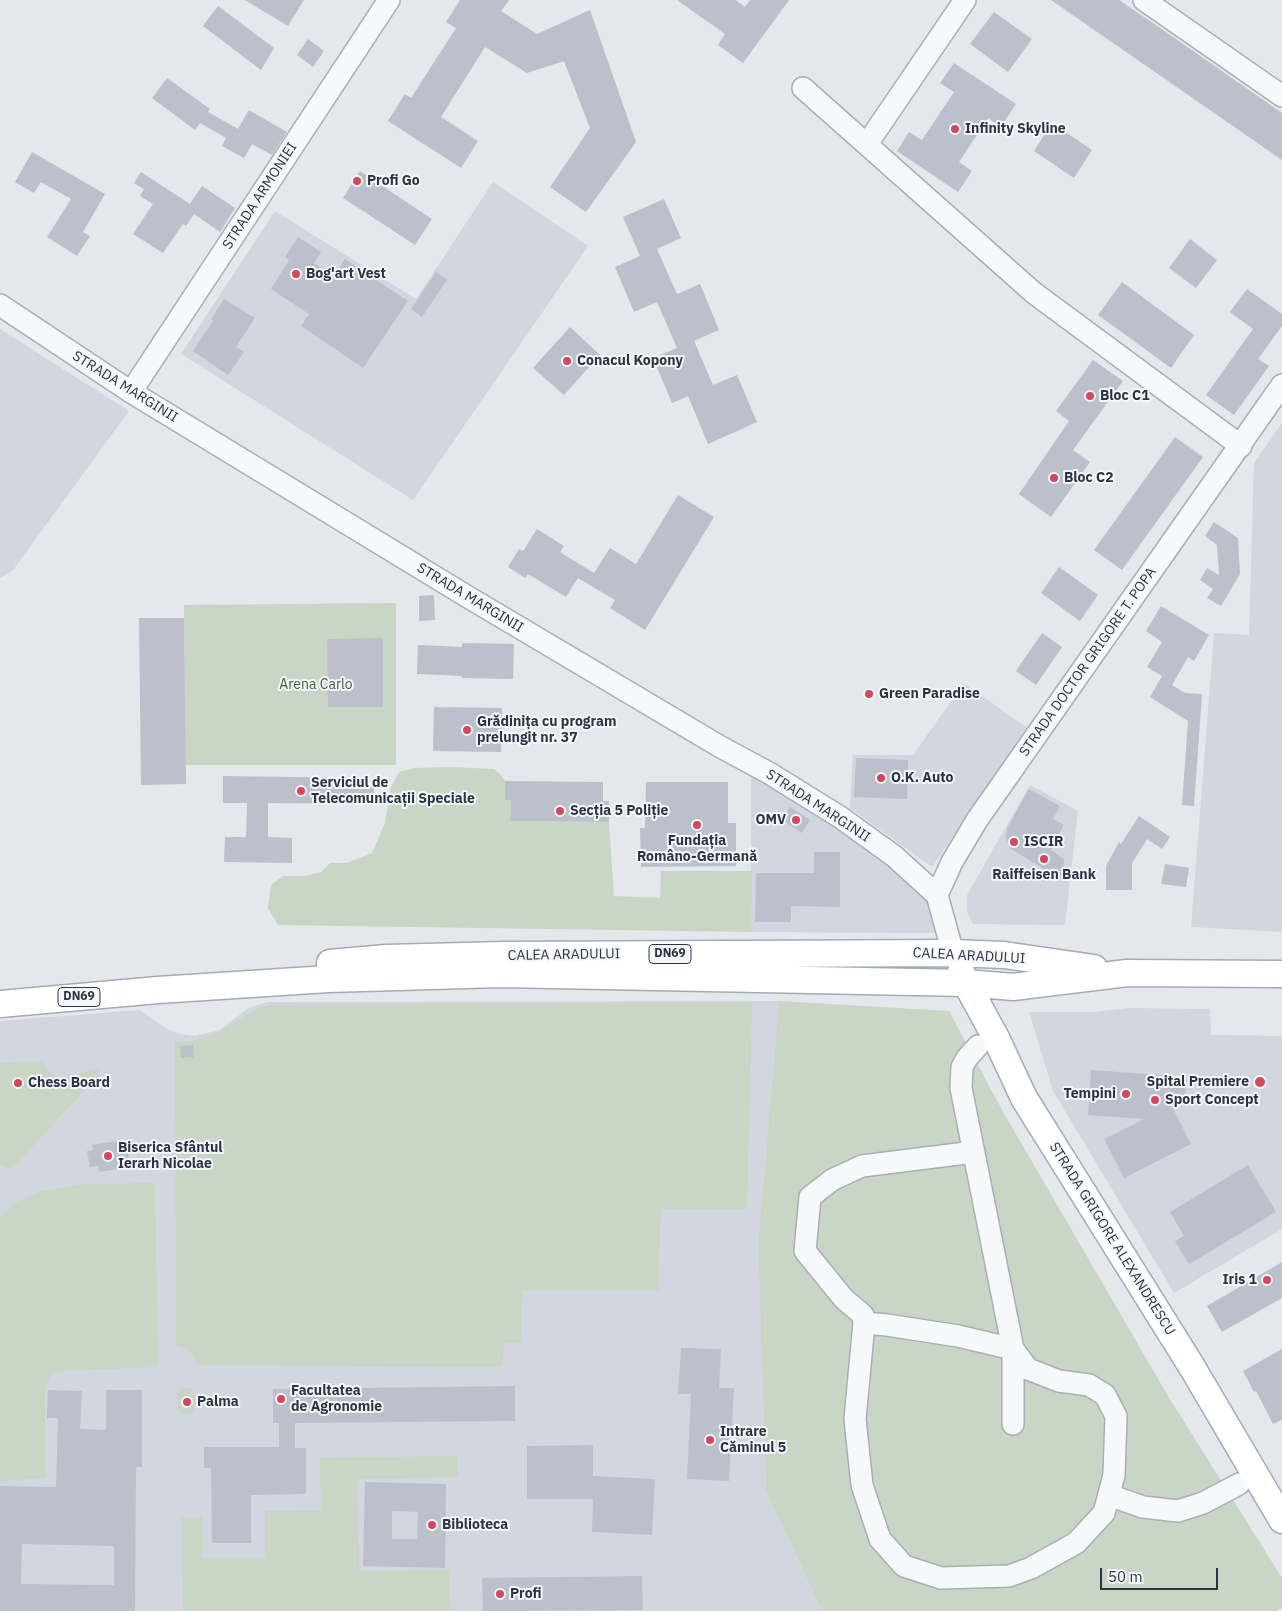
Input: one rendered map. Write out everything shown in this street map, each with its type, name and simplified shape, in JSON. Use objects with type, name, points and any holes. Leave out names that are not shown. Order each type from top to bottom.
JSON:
[{"type":"main road","name":"CALEA ARADULUI","points":[[0,986],[386,958],[762,953],[953,953],[1004,955],[1127,973]]},
{"type":"main road","name":"STRADA GRIGORE ALEXANDRESCU","points":[[953,953],[966,983],[996,1038],[1024,1098],[1192,1367],[1282,1520]]},
{"type":"main road","name":"CALEA ARADULUI","points":[[0,1004],[158,990],[328,979],[501,974],[966,983],[1013,987],[1127,973],[1282,974]]},
{"type":"street","name":"STRADA ARMONIEI","points":[[131,392],[389,0]]},
{"type":"street","points":[[867,144],[965,0]]},
{"type":"street","points":[[1144,0],[1282,96]]},
{"type":"street","points":[[803,88],[1034,293],[1241,446]]},
{"type":"street","name":"STRADA MARGINII","points":[[0,305],[131,392],[468,597],[711,741],[769,773],[840,817],[894,856],[937,895]]},
{"type":"street","name":"STRADA DOCTOR GRIGORE T. POPA","points":[[937,895],[952,862],[977,820],[1282,386]]},
{"type":"street","points":[[937,895],[953,953]]},
{"type":"street","points":[[978,1046],[962,1067],[961,1088],[1013,1349],[1013,1424]]},
{"type":"street","points":[[864,1323],[958,1336],[1013,1349],[1028,1369],[1059,1381],[1089,1385],[1105,1395],[1116,1416],[1114,1476],[1104,1513],[1076,1543],[1031,1568],[1009,1576],[941,1578],[904,1566],[880,1539],[862,1485],[855,1419],[864,1323],[863,1315],[844,1299],[805,1251],[810,1197],[832,1180],[862,1166],[974,1152]]},
{"type":"street","points":[[1109,1495],[1142,1507],[1178,1511],[1203,1503],[1239,1484]]},
{"type":"shaded area","points":[[493,182],[588,246],[413,500],[181,354],[275,211],[416,299]]},
{"type":"shaded area","points":[[0,329],[129,411],[13,570],[0,578]]},
{"type":"shaded area","points":[[1282,423],[1282,932],[1191,927],[1214,633],[1249,635],[1254,463]]},
{"type":"shaded area","points":[[964,683],[1027,728],[932,867],[850,808],[853,755],[913,755]]},
{"type":"shaded area","points":[[751,777],[761,779],[866,844],[929,900],[936,933],[751,932]]},
{"type":"shaded area","points":[[1030,785],[1078,811],[1065,925],[973,924],[967,912],[967,895]]},
{"type":"shaded area","points":[[779,1001],[758,1244],[766,1491],[822,1611],[0,1611],[0,1021],[140,1010],[165,1028],[180,1034],[195,1036],[219,1030],[250,1007],[269,1002]]},
{"type":"shaded area","points":[[1128,1008],[1210,1009],[1211,1035],[1282,1036],[1282,1229],[1174,1293],[1053,1091],[1029,1012],[1095,1012]]},
{"type":"green space","name":"Arena Carlo","points":[[396,603],[396,765],[185,765],[184,605]]},
{"type":"green space","points":[[413,768],[494,769],[500,774],[505,781],[505,800],[511,800],[510,821],[609,822],[614,896],[660,898],[661,871],[752,871],[751,932],[278,925],[268,908],[271,885],[283,876],[307,876],[321,872],[330,863],[347,863],[372,853],[385,823],[391,787],[399,772]]},
{"type":"green space","points":[[779,1001],[949,1011],[1002,1110],[1168,1396],[1282,1578],[1282,1608],[1276,1611],[822,1611],[766,1491],[758,1244]]},
{"type":"green space","points":[[752,1002],[747,1209],[661,1209],[658,1291],[522,1290],[521,1342],[504,1343],[502,1367],[199,1365],[188,1349],[176,1345],[175,1041],[189,1042],[220,1032],[252,1011],[269,1005]]},
{"type":"green space","points":[[41,1061],[56,1079],[97,1069],[100,1073],[11,1170],[0,1164],[0,1063]]},
{"type":"green space","points":[[155,1183],[158,1367],[55,1372],[50,1376],[45,1387],[45,1478],[0,1481],[0,1217],[16,1202],[42,1191],[84,1184]]},
{"type":"green space","points":[[183,1388],[190,1388],[196,1393],[194,1410],[189,1414],[182,1414],[177,1409],[177,1393]]},
{"type":"green space","points":[[457,1456],[458,1477],[357,1479],[359,1571],[449,1570],[450,1611],[183,1611],[181,1517],[202,1517],[203,1558],[265,1557],[265,1511],[321,1510],[320,1458]]},
{"type":"building","points":[[245,0],[304,0],[288,26]]},
{"type":"building","points":[[460,0],[509,0],[501,11],[537,34],[590,10],[636,142],[586,212],[550,187],[590,128],[564,61],[527,73],[485,47],[441,117],[478,141],[461,168],[388,121],[405,94],[411,98],[456,28],[446,22]]},
{"type":"building","points":[[677,0],[735,0],[745,7],[750,0],[789,0],[743,63],[718,45],[725,34]]},
{"type":"building","points":[[1051,0],[1119,0],[1163,30],[1282,113],[1282,160]]},
{"type":"building","points":[[218,6],[274,48],[261,70],[203,26]]},
{"type":"building","points":[[994,12],[1032,39],[1008,72],[970,44]]},
{"type":"building","points":[[308,39],[324,51],[313,67],[297,55]]},
{"type":"building","name":"Infinity Skyline","points":[[954,63],[1016,104],[1001,127],[988,118],[959,162],[972,171],[958,192],[897,151],[909,132],[922,140],[954,92],[940,83]]},
{"type":"building","points":[[167,78],[210,109],[208,112],[238,129],[249,110],[287,132],[272,155],[252,144],[244,158],[222,146],[226,138],[200,123],[195,130],[152,98]]},
{"type":"building","points":[[1052,123],[1092,150],[1074,178],[1034,151]]},
{"type":"building","points":[[32,152],[105,194],[83,232],[90,236],[77,256],[47,237],[71,199],[41,182],[34,193],[15,182]]},
{"type":"building","points":[[360,171],[432,219],[415,245],[343,198]]},
{"type":"building","points":[[141,172],[190,204],[202,186],[235,208],[220,232],[194,214],[186,226],[183,224],[163,253],[133,234],[153,204],[140,196],[144,189],[134,183]]},
{"type":"building","points":[[664,199],[681,238],[657,249],[677,294],[700,284],[719,330],[694,341],[713,385],[737,375],[757,422],[708,444],[688,396],[672,403],[653,358],[677,348],[657,302],[634,312],[615,267],[640,256],[623,217]]},
{"type":"building","points":[[298,237],[321,252],[314,263],[334,276],[345,259],[408,301],[363,368],[301,326],[309,314],[271,289],[289,260],[285,257]]},
{"type":"building","points":[[1190,239],[1217,260],[1196,288],[1169,268]]},
{"type":"building","points":[[436,272],[447,280],[422,317],[411,309]]},
{"type":"building","points":[[1122,282],[1194,335],[1171,368],[1098,315]]},
{"type":"building","points":[[1247,289],[1282,314],[1282,326],[1258,359],[1269,366],[1234,415],[1206,395],[1253,329],[1230,312]]},
{"type":"building","points":[[224,299],[255,318],[236,347],[244,352],[228,375],[193,351],[213,321],[211,319]]},
{"type":"building","name":"Conacul Kopony","points":[[570,327],[600,355],[564,395],[533,368]]},
{"type":"building","points":[[1093,360],[1123,381],[1073,450],[1090,462],[1051,517],[1019,494],[1069,421],[1056,411]]},
{"type":"building","points":[[1175,437],[1203,457],[1122,570],[1094,550]]},
{"type":"building","points":[[678,495],[714,517],[645,630],[610,608],[615,600],[578,578],[566,597],[528,574],[525,578],[508,567],[519,549],[523,551],[537,529],[564,546],[560,552],[594,573],[610,548],[636,564]]},
{"type":"building","points":[[1214,522],[1238,538],[1240,574],[1221,606],[1207,598],[1213,589],[1200,580],[1207,568],[1219,575],[1217,545],[1205,536]]},
{"type":"building","points":[[1059,567],[1098,595],[1080,621],[1041,593]]},
{"type":"building","points":[[434,595],[435,620],[419,621],[419,596]]},
{"type":"building","points":[[1161,606],[1209,635],[1194,661],[1188,657],[1172,685],[1185,693],[1202,694],[1194,806],[1182,805],[1188,721],[1150,697],[1162,676],[1147,667],[1162,642],[1146,631]]},
{"type":"building","points":[[139,618],[184,618],[186,784],[141,785]]},
{"type":"building","points":[[1042,633],[1062,647],[1036,685],[1016,671]]},
{"type":"building","points":[[383,638],[383,707],[328,707],[327,639]]},
{"type":"building","points":[[462,643],[514,644],[513,679],[462,678],[462,676],[417,674],[418,645],[462,647]]},
{"type":"building","name":"Grădinița cu program prelungit nr. 37","points":[[434,707],[502,708],[501,752],[433,751]]},
{"type":"building","name":"O.K. Auto","points":[[856,758],[908,760],[907,799],[854,797]]},
{"type":"building","points":[[223,776],[365,778],[365,785],[374,785],[374,804],[268,803],[268,837],[292,838],[292,863],[224,862],[225,837],[246,837],[247,803],[223,803]]},
{"type":"building","name":"Secția 5 Poliție","points":[[505,781],[603,782],[603,801],[609,801],[609,822],[510,821],[511,800],[505,800]]},
{"type":"building","name":"Fundația Româno-Germană","points":[[646,782],[728,782],[728,823],[736,823],[736,866],[641,867],[640,828],[645,828]]},
{"type":"building","points":[[1029,789],[1060,806],[1053,819],[1064,825],[1051,850],[1064,859],[1062,880],[1011,849],[1006,838],[1007,828]]},
{"type":"building","name":"OMV","points":[[790,807],[810,820],[802,833],[782,820]]},
{"type":"building","points":[[1139,816],[1170,837],[1162,849],[1147,839],[1132,863],[1132,890],[1106,890],[1106,866],[1119,842],[1121,844]]},
{"type":"building","points":[[814,852],[840,852],[840,907],[791,906],[791,922],[755,922],[756,873],[814,873]]},
{"type":"building","points":[[1165,864],[1189,868],[1186,887],[1161,884]]},
{"type":"building","points":[[193,1045],[194,1057],[181,1058],[180,1046]]},
{"type":"building","points":[[1091,1070],[1187,1077],[1185,1098],[1167,1097],[1191,1144],[1124,1178],[1104,1139],[1144,1119],[1088,1115]]},
{"type":"building","name":"Biserica Sfântul Ierarh Nicolae","points":[[117,1141],[128,1148],[129,1161],[122,1168],[99,1172],[98,1166],[90,1167],[87,1151],[93,1150],[92,1145]]},
{"type":"building","points":[[1248,1165],[1276,1212],[1189,1264],[1175,1241],[1184,1236],[1170,1212]]},
{"type":"building","name":"Iris 1","points":[[1282,1262],[1282,1298],[1222,1332],[1207,1306]]},
{"type":"building","name":"Intrare Căminul 5","points":[[681,1348],[721,1349],[719,1388],[734,1388],[729,1481],[687,1479],[691,1394],[678,1394]]},
{"type":"building","points":[[1282,1349],[1282,1420],[1273,1424],[1243,1371]]},
{"type":"building","points":[[515,1386],[515,1421],[295,1423],[295,1448],[306,1448],[306,1494],[251,1495],[251,1543],[212,1543],[211,1468],[204,1468],[204,1447],[279,1447],[279,1423],[273,1423],[273,1389]]},
{"type":"building","points":[[48,1390],[82,1391],[80,1429],[106,1430],[106,1390],[142,1390],[142,1467],[136,1467],[135,1611],[0,1611],[0,1486],[56,1487],[58,1418],[47,1418]],"holes":[[[22,1544],[114,1546],[114,1585],[21,1584]]]},
{"type":"building","points":[[593,1445],[593,1476],[655,1479],[652,1535],[592,1532],[593,1499],[527,1499],[527,1446]]},
{"type":"building","name":"Biblioteca","points":[[365,1482],[446,1484],[445,1568],[363,1566]],"holes":[[[392,1511],[418,1512],[417,1539],[392,1539]]]},
{"type":"building","points":[[642,1576],[643,1610],[483,1611],[482,1578]]},
{"type":"place","name":"Infinity Skyline","points":[[955,129]]},
{"type":"place","name":"Profi Go","points":[[357,181]]},
{"type":"place","name":"Bog'art Vest","points":[[296,274]]},
{"type":"place","name":"Conacul Kopony","points":[[567,361]]},
{"type":"place","name":"Bloc C1","points":[[1090,396]]},
{"type":"place","name":"Bloc C2","points":[[1054,478]]},
{"type":"place","name":"Green Paradise","points":[[869,694]]},
{"type":"place","name":"Grădinița cu program prelungit nr. 37","points":[[467,730]]},
{"type":"place","name":"O.K. Auto","points":[[881,778]]},
{"type":"place","name":"Serviciul de Telecomunicații Speciale","points":[[301,791]]},
{"type":"place","name":"Secția 5 Poliție","points":[[560,811]]},
{"type":"place","name":"OMV","points":[[796,820]]},
{"type":"place","name":"Fundația Româno-Germană","points":[[697,825]]},
{"type":"place","name":"ISCIR","points":[[1014,842]]},
{"type":"place","name":"Raiffeisen Bank","points":[[1044,859]]},
{"type":"place","name":"Spital Premiere","points":[[1260,1082]]},
{"type":"place","name":"Chess Board","points":[[18,1083]]},
{"type":"place","name":"Tempini","points":[[1126,1094]]},
{"type":"place","name":"Sport Concept","points":[[1155,1100]]},
{"type":"place","name":"Biserica Sfântul Ierarh Nicolae","points":[[108,1156]]},
{"type":"place","name":"Iris 1","points":[[1267,1280]]},
{"type":"place","name":"Facultatea de Agronomie","points":[[281,1399]]},
{"type":"place","name":"Palma","points":[[187,1402]]},
{"type":"place","name":"Intrare Căminul 5","points":[[710,1440]]},
{"type":"place","name":"Biblioteca","points":[[432,1525]]},
{"type":"place","name":"Profi","points":[[500,1594]]}]
